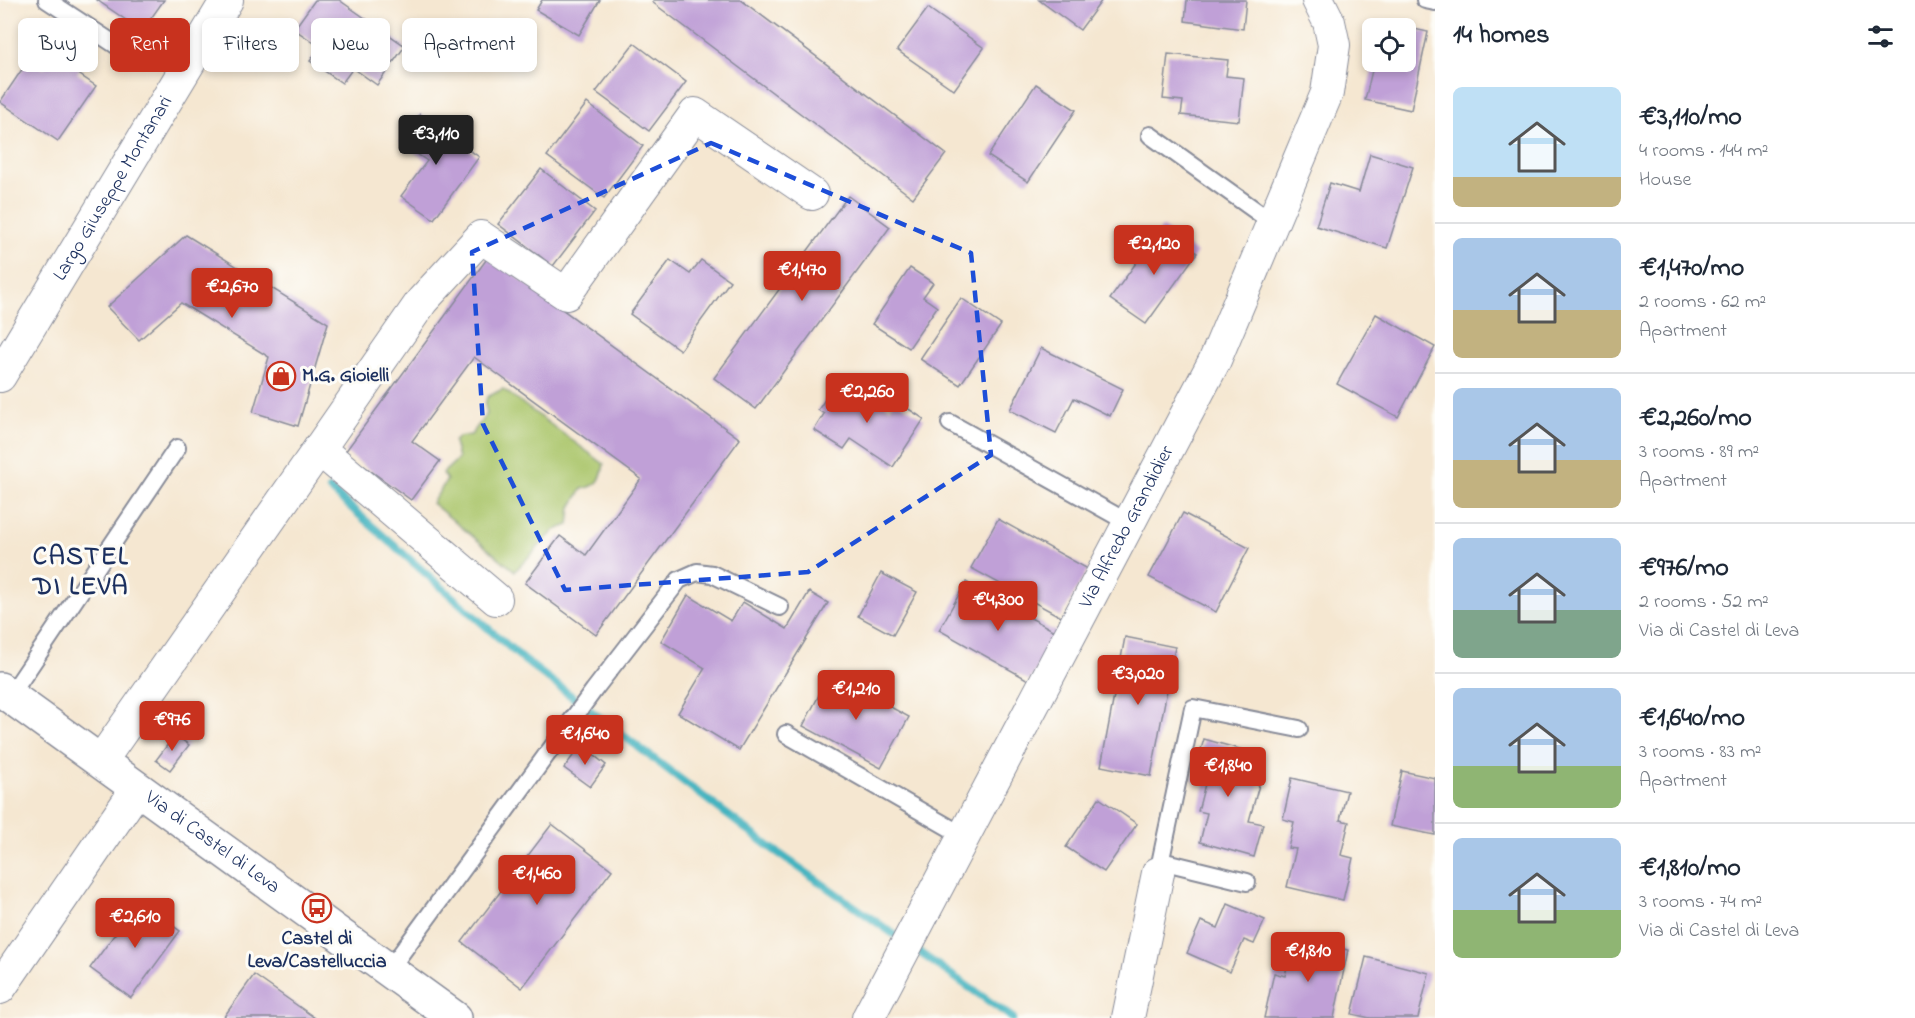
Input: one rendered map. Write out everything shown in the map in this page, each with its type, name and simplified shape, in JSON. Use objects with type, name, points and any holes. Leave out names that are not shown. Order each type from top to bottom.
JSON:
[{"type":"street","name":"Largo Giuseppe Montanari","points":[[0,376],[228,0]]},
{"type":"street","name":"Via Alfredo Grandidier","points":[[868,1018],[1215,360],[1323,105],[1330,81],[1332,34],[1318,0]]},
{"type":"street","points":[[101,761],[422,302],[481,237],[566,294],[695,114],[812,194]]},
{"type":"street","points":[[319,449],[496,599]]},
{"type":"street","name":"Via di Castel di Leva","points":[[5,692],[455,1018]]},
{"type":"street","points":[[0,988],[137,789]]},
{"type":"street","points":[[1128,1018],[1160,867]]},
{"type":"lane","points":[[48,0],[110,42]]},
{"type":"lane","points":[[1425,0],[1435,2]]},
{"type":"lane","points":[[1150,135],[1273,223]]},
{"type":"lane","points":[[950,423],[1129,523]]},
{"type":"lane","points":[[5,692],[177,448]]},
{"type":"lane","points":[[389,970],[594,690],[679,580],[697,572],[712,574],[780,607]]},
{"type":"lane","points":[[1247,882],[1160,867],[1193,708],[1299,729]]},
{"type":"lane","points":[[786,734],[964,836]]},
{"type":"highlighted area","points":[[711,143],[971,253],[991,455],[808,572],[565,590],[483,424],[472,252]]},
{"type":"green space","points":[[503,389],[604,464],[602,474],[596,484],[582,489],[571,507],[569,525],[555,530],[515,571],[432,503],[447,480],[443,473],[458,459],[454,442],[458,437],[471,435],[487,414],[485,405],[487,397]]},
{"type":"building","points":[[97,0],[164,0],[151,18],[123,18]]},
{"type":"building","points":[[315,0],[339,0],[365,18],[311,18],[311,41],[299,32],[299,22]]},
{"type":"building","points":[[542,0],[600,0],[579,35],[536,10]]},
{"type":"building","points":[[654,0],[741,0],[946,154],[913,198],[652,2]]},
{"type":"building","points":[[1039,0],[1102,0],[1080,30]]},
{"type":"building","points":[[1187,0],[1246,0],[1243,29],[1185,21]]},
{"type":"building","points":[[928,8],[984,48],[954,90],[897,50]]},
{"type":"building","points":[[1416,29],[1428,32],[1411,110],[1365,100],[1372,72],[1416,72]]},
{"type":"building","points":[[390,36],[402,44],[402,50],[390,67]]},
{"type":"building","points":[[634,43],[686,82],[649,131],[596,92]]},
{"type":"building","points":[[1168,54],[1228,60],[1226,76],[1244,78],[1239,121],[1181,115],[1183,101],[1163,99]]},
{"type":"building","points":[[20,72],[78,72],[96,86],[58,141],[0,102]]},
{"type":"building","points":[[326,72],[350,72],[342,83]]},
{"type":"building","points":[[359,72],[386,72],[377,85]]},
{"type":"building","points":[[1036,84],[1076,110],[1028,182],[988,156]]},
{"type":"building","points":[[587,103],[643,146],[604,198],[547,156]]},
{"type":"building","points":[[420,114],[479,157],[434,219],[401,196],[427,161],[400,142]]},
{"type":"building","points":[[1370,154],[1413,167],[1387,248],[1316,226],[1330,183],[1359,192]]},
{"type":"building","points":[[541,169],[595,211],[553,266],[498,224]]},
{"type":"building","points":[[848,196],[890,227],[756,409],[714,378]]},
{"type":"building","points":[[1162,227],[1197,253],[1146,324],[1110,299]]},
{"type":"building","points":[[186,235],[328,323],[298,426],[253,412],[269,357],[181,303],[139,340],[107,307]]},
{"type":"building","points":[[489,256],[740,439],[596,635],[525,583],[560,536],[586,555],[641,479],[474,357],[412,441],[440,461],[411,500],[345,452]]},
{"type":"building","points":[[670,260],[690,274],[701,260],[730,281],[680,350],[630,314]]},
{"type":"building","points":[[910,268],[933,283],[923,297],[937,307],[909,348],[872,324]]},
{"type":"building","points":[[961,298],[1001,325],[960,385],[920,359]]},
{"type":"building","points":[[1376,314],[1435,347],[1398,417],[1337,384]]},
{"type":"building","points":[[1041,348],[1123,389],[1110,416],[1074,398],[1056,433],[1010,410]]},
{"type":"building","points":[[837,381],[872,404],[876,399],[890,408],[895,400],[924,419],[893,467],[851,439],[844,449],[814,430],[824,414],[818,410]]},
{"type":"building","points":[[1183,513],[1249,548],[1216,612],[1149,577]]},
{"type":"building","points":[[998,519],[1088,569],[1061,617],[971,568]]},
{"type":"building","points":[[881,573],[917,592],[893,635],[858,616]]},
{"type":"building","points":[[966,582],[1058,633],[1030,681],[939,630]]},
{"type":"building","points":[[809,592],[828,603],[739,750],[678,713],[705,668],[661,641],[688,595],[731,621],[743,602],[787,629]]},
{"type":"building","points":[[1125,637],[1175,647],[1151,776],[1101,766]]},
{"type":"building","points":[[830,674],[909,717],[881,768],[803,726]]},
{"type":"building","points":[[175,735],[189,745],[170,770],[156,760]]},
{"type":"building","points":[[1204,739],[1254,753],[1247,782],[1259,785],[1249,821],[1263,824],[1254,857],[1200,842],[1207,813],[1198,811],[1205,784],[1192,781]]},
{"type":"building","points":[[581,745],[606,765],[590,787],[564,768]]},
{"type":"building","points":[[1402,771],[1435,778],[1435,835],[1390,826]]},
{"type":"building","points":[[1292,778],[1347,791],[1340,820],[1349,822],[1341,855],[1353,858],[1343,900],[1287,887],[1296,849],[1288,848],[1294,822],[1283,819]]},
{"type":"building","points":[[1099,798],[1137,824],[1104,872],[1066,847]]},
{"type":"building","points":[[552,824],[612,870],[522,988],[462,942]]},
{"type":"building","points":[[139,901],[180,931],[131,998],[90,968]]},
{"type":"building","points":[[1228,904],[1265,920],[1254,944],[1244,940],[1230,972],[1187,953],[1201,921],[1218,928]]},
{"type":"building","points":[[1293,938],[1348,950],[1334,1018],[1264,1018],[1274,973],[1285,976]]},
{"type":"building","points":[[1366,957],[1429,973],[1418,1018],[1370,1018],[1352,1014]]},
{"type":"building","points":[[254,975],[315,1018],[223,1018]]},
{"type":"waterway","points":[[330,489],[524,660],[767,845],[902,940]]},
{"type":"waterway","points":[[913,948],[1013,1018]]},
{"type":"place","name":"M.G. Gioielli","points":[[281,376]]},
{"type":"place","name":"Castel di Leva/Castelluccia","points":[[317,908]]},
{"type":"district","name":"CASTEL DI LEVA","points":[[81,573]]}]
